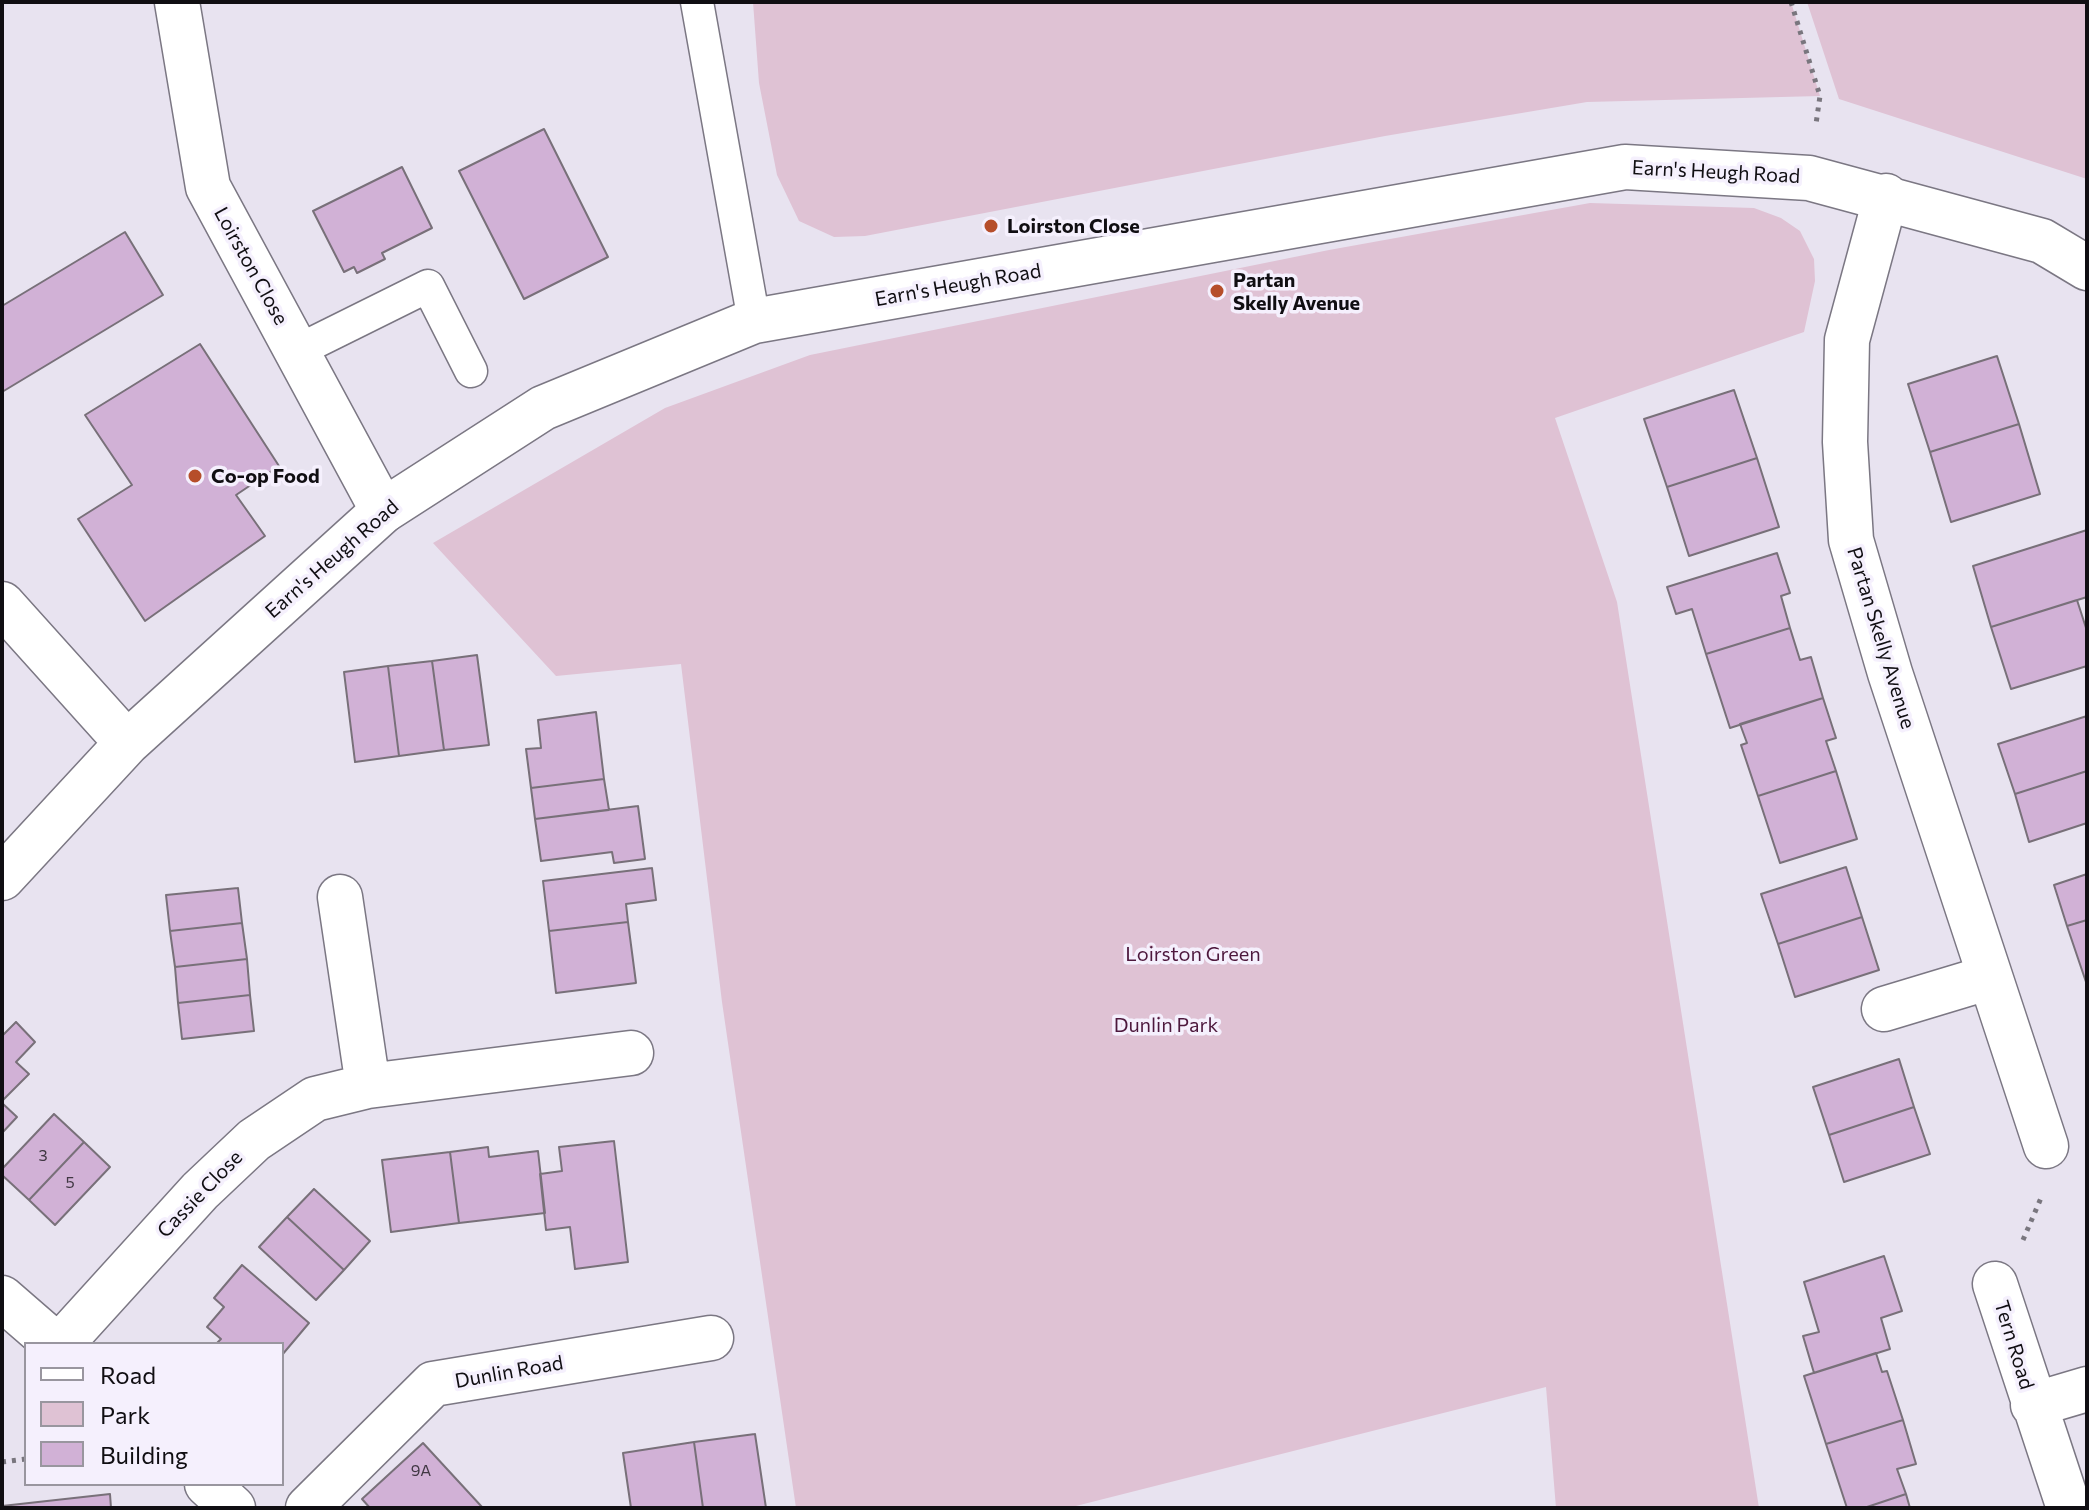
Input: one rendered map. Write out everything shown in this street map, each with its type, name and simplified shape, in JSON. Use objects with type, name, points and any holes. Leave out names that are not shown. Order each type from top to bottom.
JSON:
[{"type":"street","name":"Loirston Close","points":[[177,2],[208,187],[383,511]]},
{"type":"street","name":"Earn's Heugh Road","points":[[2,878],[127,743],[383,511],[543,408],[754,321],[1625,167],[1809,178],[1886,196],[2042,241],[2087,268]]},
{"type":"street","name":"Partan Skelly Avenue","points":[[1886,196],[1847,340],[1845,442],[1851,540],[1890,673],[2046,1146]]},
{"type":"street","points":[[2,604],[127,743]]},
{"type":"street","points":[[340,897],[368,1086]]},
{"type":"street","points":[[1884,1009],[1990,977]]},
{"type":"street","name":"Cassie Close","points":[[60,1342],[200,1191],[254,1140],[315,1099],[368,1086],[631,1053]]},
{"type":"street","name":"Tern Road","points":[[1995,1284],[2069,1508]]},
{"type":"street","points":[[7,1312],[55,1342]]},
{"type":"street","name":"Dunlin Road","points":[[308,1508],[433,1384],[711,1338]]},
{"type":"street","name":"Tern Road","points":[[2033,1405],[2087,1389]]},
{"type":"street","points":[[209,1486],[233,1508]]},
{"type":"lane","points":[[697,2],[754,321]]},
{"type":"lane","points":[[297,351],[428,286],[471,371]]},
{"type":"path","points":[[1791,2],[1820,96],[1809,178]]},
{"type":"path","points":[[1995,1284],[2017,1252],[2046,1187],[2046,1146]]},
{"type":"path","points":[[2,1462],[24,1459]]},
{"type":"green space","points":[[753,2],[1791,2],[1820,96],[1587,102],[1385,136],[865,236],[834,237],[799,221],[777,175],[759,83]]},
{"type":"green space","points":[[1807,2],[2087,2],[2087,179],[1839,99]]},
{"type":"green space","name":"Loirston Green","points":[[1590,203],[1754,208],[1781,218],[1800,231],[1814,259],[1815,281],[1804,332],[1555,418],[1617,602],[1759,1508],[1556,1508],[1546,1387],[1068,1508],[796,1508],[722,1002],[681,664],[556,676],[433,543],[665,408],[810,355],[1329,250]]},
{"type":"building","points":[[544,129],[608,257],[524,299],[459,171]]},
{"type":"building","points":[[402,167],[432,228],[382,253],[385,259],[357,273],[354,267],[344,272],[313,211]]},
{"type":"building","points":[[125,232],[163,295],[2,392],[2,306]]},
{"type":"building","name":"Co-op Food","points":[[200,344],[279,466],[236,495],[265,536],[145,621],[78,519],[132,485],[85,415]]},
{"type":"building","points":[[1997,356],[2019,424],[1930,452],[1908,384]]},
{"type":"building","points":[[1734,390],[1757,458],[1667,487],[1644,419]]},
{"type":"building","points":[[2019,424],[2040,494],[1951,522],[1930,452]]},
{"type":"building","points":[[1757,458],[1779,527],[1689,556],[1667,487]]},
{"type":"building","points":[[2087,530],[2087,597],[1991,627],[1973,566]]},
{"type":"building","points":[[1777,553],[1790,593],[1781,596],[1790,628],[1706,654],[1692,609],[1676,614],[1667,587]]},
{"type":"building","points":[[2077,600],[2087,631],[2087,666],[2011,689],[1991,627]]},
{"type":"building","points":[[1790,628],[1800,660],[1811,657],[1823,698],[1730,728],[1706,654]]},
{"type":"building","points":[[477,655],[489,745],[444,750],[432,661]]},
{"type":"building","points":[[432,661],[444,750],[399,756],[388,666]]},
{"type":"building","points":[[388,666],[399,756],[355,762],[344,672]]},
{"type":"building","points":[[1823,698],[1836,738],[1826,741],[1836,771],[1758,796],[1741,745],[1747,743],[1740,724]]},
{"type":"building","points":[[596,712],[604,779],[531,788],[526,749],[541,748],[538,720]]},
{"type":"building","points":[[2087,716],[2087,771],[2015,794],[1998,744]]},
{"type":"building","points":[[1836,771],[1857,839],[1780,863],[1758,796]]},
{"type":"building","points":[[2087,771],[2087,823],[2029,842],[2015,794]]},
{"type":"building","points":[[604,779],[609,810],[535,819],[531,788]]},
{"type":"building","points":[[638,806],[645,859],[614,863],[612,852],[541,861],[535,819]]},
{"type":"building","points":[[1846,867],[1862,917],[1778,944],[1761,894]]},
{"type":"building","points":[[652,868],[656,900],[626,904],[628,922],[549,931],[543,881]]},
{"type":"building","points":[[2087,874],[2087,920],[2067,926],[2054,885]]},
{"type":"building","points":[[238,888],[242,923],[170,931],[166,895]]},
{"type":"building","points":[[1862,917],[1879,970],[1795,997],[1778,944]]},
{"type":"building","points":[[2087,920],[2087,982],[2086,982],[2067,926]]},
{"type":"building","points":[[628,922],[636,983],[556,993],[549,931]]},
{"type":"building","points":[[242,923],[247,959],[175,967],[170,931]]},
{"type":"building","points":[[247,959],[250,995],[178,1003],[175,967]]},
{"type":"building","points":[[250,995],[254,1031],[182,1039],[178,1003]]},
{"type":"building","points":[[16,1022],[35,1042],[16,1062],[29,1074],[2,1101],[2,1036]]},
{"type":"building","points":[[1899,1059],[1914,1107],[1829,1135],[1813,1087]]},
{"type":"building","points":[[2,1103],[17,1117],[2,1133]]},
{"type":"building","points":[[1914,1107],[1930,1154],[1844,1182],[1829,1135]]},
{"type":"building","points":[[54,1114],[84,1142],[29,1200],[2,1175],[2,1169]]},
{"type":"building","points":[[614,1141],[628,1262],[575,1269],[570,1227],[546,1230],[540,1174],[562,1171],[559,1147]]},
{"type":"building","points":[[84,1142],[110,1167],[55,1225],[29,1200]]},
{"type":"building","points":[[488,1147],[489,1157],[538,1151],[545,1213],[459,1223],[450,1152]]},
{"type":"building","points":[[450,1152],[459,1223],[391,1232],[382,1160]]},
{"type":"building","points":[[314,1189],[370,1241],[344,1270],[287,1217]]},
{"type":"building","points":[[287,1217],[344,1270],[316,1300],[259,1247]]},
{"type":"building","points":[[1884,1256],[1902,1311],[1881,1318],[1890,1349],[1814,1373],[1803,1336],[1819,1332],[1804,1282]]},
{"type":"building","points":[[242,1265],[309,1323],[284,1353],[284,1342],[218,1342],[221,1339],[207,1327],[224,1307],[214,1298]]},
{"type":"building","points":[[1876,1353],[1882,1372],[1887,1371],[1903,1420],[1826,1444],[1804,1376]]},
{"type":"building","points":[[1903,1420],[1916,1464],[1897,1469],[1906,1494],[1864,1508],[1847,1508],[1826,1444]]},
{"type":"building","points":[[755,1434],[766,1508],[703,1508],[694,1442]]},
{"type":"building","points":[[694,1442],[703,1508],[631,1508],[623,1453]]},
{"type":"building","points":[[423,1443],[481,1508],[370,1508],[362,1499]]},
{"type":"building","points":[[110,1494],[111,1508],[2,1508],[2,1506]]},
{"type":"building","points":[[1906,1494],[1910,1508],[1864,1508]]},
{"type":"place","name":"Loirston Close","points":[[991,226]]},
{"type":"place","name":"Partan Skelly Avenue","points":[[1217,291]]},
{"type":"place","name":"Co-op Food","points":[[195,476]]},
{"type":"park label","name":"Dunlin Park","points":[[1166,1025]]}]
